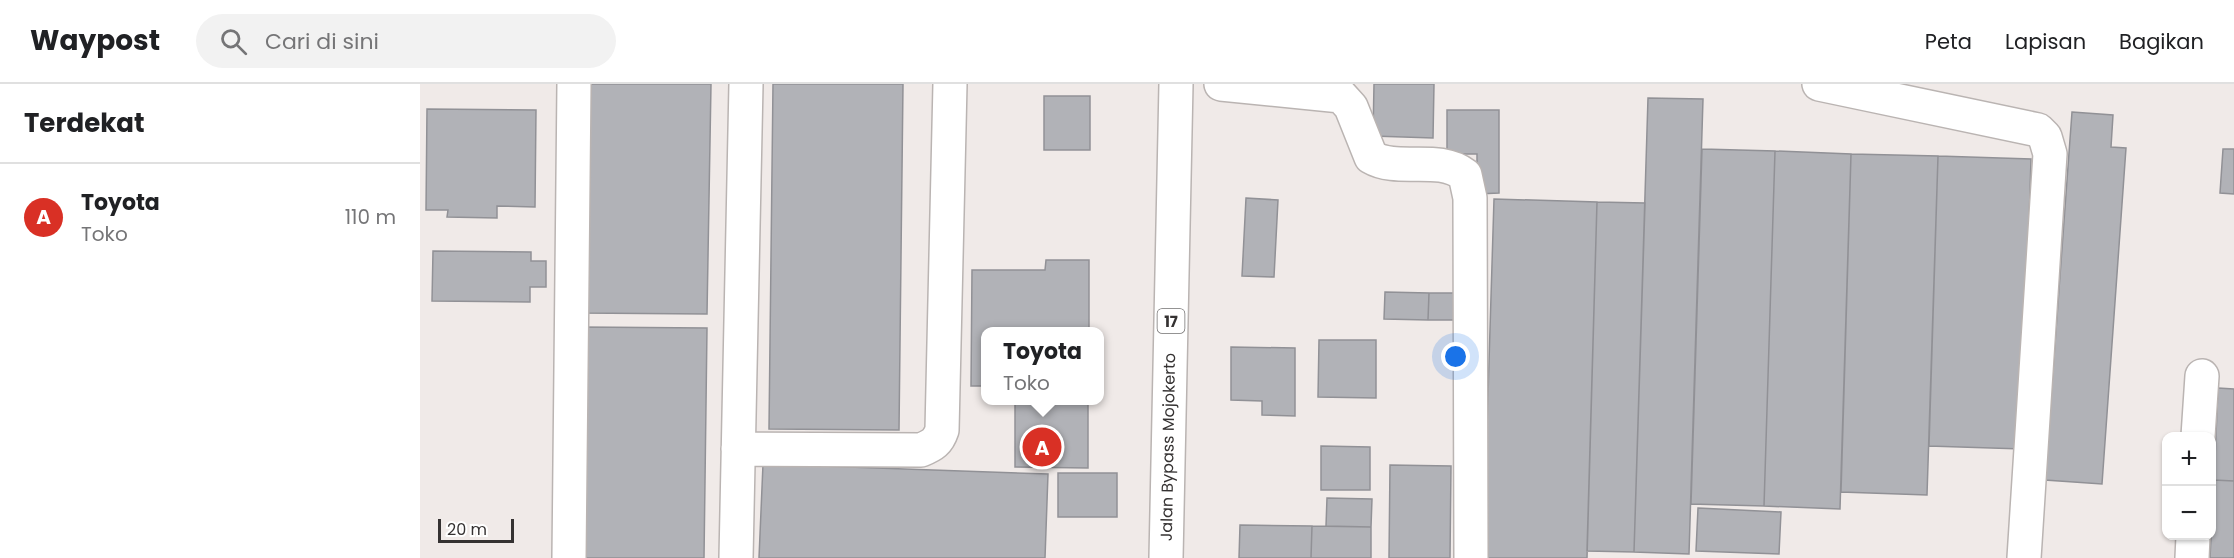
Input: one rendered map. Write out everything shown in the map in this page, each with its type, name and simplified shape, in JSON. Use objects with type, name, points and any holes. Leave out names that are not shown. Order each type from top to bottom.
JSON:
[{"type":"main road","points":[[569,558],[574,84]]},
{"type":"main road","points":[[736,558],[746,84]]},
{"type":"main road","points":[[738,449],[921,450],[932,446],[939,439],[942,430],[950,84]]},
{"type":"main road","name":"Jalan Bypass Mojokerto","points":[[1166,558],[1176,84]]},
{"type":"main road","points":[[1221,84],[1341,96],[1351,107],[1371,157],[1382,161],[1445,166],[1465,175],[1470,198],[1471,558]]},
{"type":"main road","points":[[1819,84],[2038,130],[2045,137],[2050,154],[2024,558]]},
{"type":"main road","points":[[2198,432],[2202,375]]},
{"type":"main road","points":[[2192,558],[2193,540]]},
{"type":"building","points":[[582,84],[711,84],[707,314],[579,313]]},
{"type":"building","points":[[773,84],[903,84],[899,430],[769,429]]},
{"type":"building","points":[[1374,84],[1434,84],[1433,138],[1373,136]]},
{"type":"building","points":[[1044,96],[1090,96],[1090,150],[1044,150]]},
{"type":"building","points":[[1648,98],[1703,99],[1689,554],[1634,552]]},
{"type":"building","points":[[427,109],[536,110],[535,207],[497,206],[497,218],[447,217],[448,210],[426,210]]},
{"type":"building","points":[[1447,110],[1499,110],[1499,193],[1477,194],[1477,154],[1447,154]]},
{"type":"building","points":[[2072,112],[2113,115],[2111,147],[2126,148],[2102,484],[2045,480]]},
{"type":"building","points":[[1702,149],[1775,151],[1764,506],[1691,504]]},
{"type":"building","points":[[2223,149],[2234,149],[2234,194],[2220,193]]},
{"type":"building","points":[[1775,151],[1851,154],[1840,509],[1764,506]]},
{"type":"building","points":[[1851,154],[1938,156],[1927,495],[1841,492]]},
{"type":"building","points":[[1938,156],[2031,159],[2022,449],[1929,446]]},
{"type":"building","points":[[1246,198],[1278,200],[1274,277],[1242,276]]},
{"type":"building","points":[[1494,199],[1597,202],[1587,558],[1483,558]]},
{"type":"building","points":[[1597,202],[1645,203],[1634,552],[1587,551]]},
{"type":"building","points":[[433,251],[531,252],[531,261],[546,261],[546,287],[530,287],[530,302],[432,301]]},
{"type":"building","points":[[1046,260],[1089,260],[1089,327],[981,327],[981,386],[971,386],[972,270],[1045,270]]},
{"type":"building","points":[[1385,292],[1429,293],[1428,320],[1384,319]]},
{"type":"building","points":[[1429,293],[1460,293],[1460,320],[1428,320]]},
{"type":"building","points":[[581,327],[707,328],[704,558],[577,558]]},
{"type":"building","points":[[1319,340],[1376,340],[1376,398],[1318,397]]},
{"type":"building","points":[[1231,347],[1295,348],[1295,416],[1262,415],[1262,401],[1231,400]]},
{"type":"building","points":[[2218,388],[2234,389],[2234,481],[2216,480]]},
{"type":"building","points":[[1015,405],[1088,405],[1088,468],[1015,467]]},
{"type":"building","points":[[1321,446],[1370,447],[1370,490],[1321,490]]},
{"type":"building","points":[[763,464],[1048,474],[1045,558],[759,558]]},
{"type":"building","points":[[1390,465],[1451,466],[1450,558],[1389,558]]},
{"type":"building","points":[[1058,473],[1117,473],[1117,517],[1058,517]]},
{"type":"building","points":[[2216,480],[2234,481],[2234,558],[2210,558],[2211,540],[2216,540]]},
{"type":"building","points":[[1327,498],[1372,499],[1371,527],[1326,526]]},
{"type":"building","points":[[1698,508],[1781,512],[1779,554],[1696,551]]},
{"type":"building","points":[[1240,525],[1312,526],[1311,558],[1239,558]]},
{"type":"building","points":[[1312,526],[1371,527],[1371,558],[1311,558]]},
{"type":"place","name":"Toyota","points":[[1042,447]]}]
